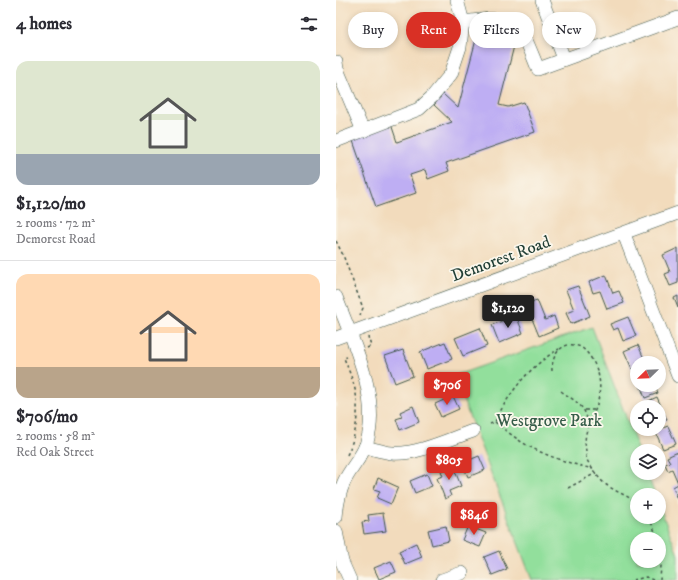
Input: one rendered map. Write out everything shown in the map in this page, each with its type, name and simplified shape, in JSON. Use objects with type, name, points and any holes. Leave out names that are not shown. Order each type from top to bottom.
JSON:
[{"type":"street","points":[[336,141],[419,109],[451,74],[460,47],[463,22],[457,0]]},
{"type":"street","points":[[542,0],[564,59]]},
{"type":"street","points":[[463,22],[495,18],[510,21],[518,26],[524,35],[538,69],[678,18]]},
{"type":"street","points":[[336,62],[337,69],[363,131]]},
{"type":"street","name":"Demorest Road","points":[[336,338],[678,213]]},
{"type":"street","points":[[624,234],[678,376]]},
{"type":"street","points":[[336,297],[357,352],[370,399],[370,421],[365,447],[344,482],[339,498],[336,517]]},
{"type":"street","points":[[365,447],[392,453],[404,453],[421,449],[473,431]]},
{"type":"street","points":[[336,531],[342,562],[350,580]]},
{"type":"street","points":[[442,580],[462,573]]},
{"type":"path","points":[[336,241],[359,294],[363,308],[360,315],[371,346],[344,358],[356,393],[357,426],[351,447],[345,459]]},
{"type":"path","points":[[490,424],[495,422],[510,393],[548,356],[569,345],[578,346],[587,353],[595,365],[599,378],[599,393],[588,423],[584,440],[587,459],[607,486],[630,498]]},
{"type":"path","points":[[552,371],[554,357],[560,349]]},
{"type":"path","points":[[561,390],[585,410],[588,423]]},
{"type":"path","points":[[585,410],[594,410]]},
{"type":"path","points":[[495,422],[521,442],[569,463],[593,469]]},
{"type":"path","points":[[568,488],[596,473]]},
{"type":"path","points":[[660,580],[661,568]]},
{"type":"path","points":[[633,580],[646,577],[653,580]]},
{"type":"green space","name":"Westgrove Park","points":[[592,327],[630,427],[630,436],[633,436],[636,444],[630,444],[630,480],[650,480],[652,488],[630,488],[630,524],[666,523],[678,555],[678,580],[532,580],[454,376]]},
{"type":"building","points":[[474,48],[513,48],[499,105],[508,107],[524,102],[535,132],[446,163],[449,171],[428,179],[425,170],[410,175],[416,193],[376,207],[352,138],[391,124],[397,142],[452,122],[434,105],[443,94],[458,108]]},
{"type":"building","points":[[678,248],[678,283],[670,286],[665,274],[670,272],[663,255]]},
{"type":"building","points":[[606,275],[613,293],[619,291],[624,303],[607,309],[600,291],[593,293],[589,282]]},
{"type":"building","points":[[578,286],[590,316],[571,324],[566,313],[574,310],[566,290]]},
{"type":"building","points":[[678,296],[678,308],[674,298]]},
{"type":"building","points":[[537,300],[545,320],[554,316],[558,328],[539,336],[526,304]]},
{"type":"building","points":[[516,315],[523,333],[499,343],[492,325]]},
{"type":"building","points":[[628,317],[636,336],[623,341],[618,328],[613,330],[610,324]]},
{"type":"building","points":[[480,328],[487,346],[463,356],[455,338]]},
{"type":"building","points":[[445,342],[452,359],[427,369],[420,352]]},
{"type":"building","points":[[638,345],[643,356],[630,356],[630,364],[624,351]]},
{"type":"building","points":[[403,350],[413,376],[395,383],[385,356]]},
{"type":"building","points":[[643,392],[658,392],[658,393],[645,398]]},
{"type":"building","points":[[453,396],[459,409],[441,417],[435,404]]},
{"type":"building","points":[[657,397],[658,400],[650,400]]},
{"type":"building","points":[[413,406],[419,422],[400,430],[396,419],[402,417],[400,412]]},
{"type":"building","points":[[668,426],[676,444],[666,448],[666,444],[661,444],[657,436],[666,436],[666,427]]},
{"type":"building","points":[[678,452],[678,483],[672,469],[668,471],[666,466],[666,464],[670,462],[667,457]]},
{"type":"building","points":[[479,456],[485,470],[468,477],[462,463]]},
{"type":"building","points":[[453,466],[461,486],[449,491],[451,496],[445,499],[437,478],[443,476],[441,471]]},
{"type":"building","points":[[427,474],[432,486],[415,493],[410,481]]},
{"type":"building","points":[[378,478],[398,487],[391,504],[377,498],[380,491],[374,489]]},
{"type":"building","points":[[678,484],[678,499],[673,487]]},
{"type":"building","points":[[383,513],[386,531],[364,534],[362,522],[369,521],[368,515]]},
{"type":"building","points":[[446,526],[449,541],[432,545],[428,530]]},
{"type":"building","points":[[468,526],[486,533],[480,547],[462,540]]},
{"type":"building","points":[[416,543],[422,557],[405,564],[399,551]]},
{"type":"building","points":[[499,551],[507,569],[492,575],[484,557]]},
{"type":"building","points":[[391,561],[396,572],[379,579],[374,568]]}]
